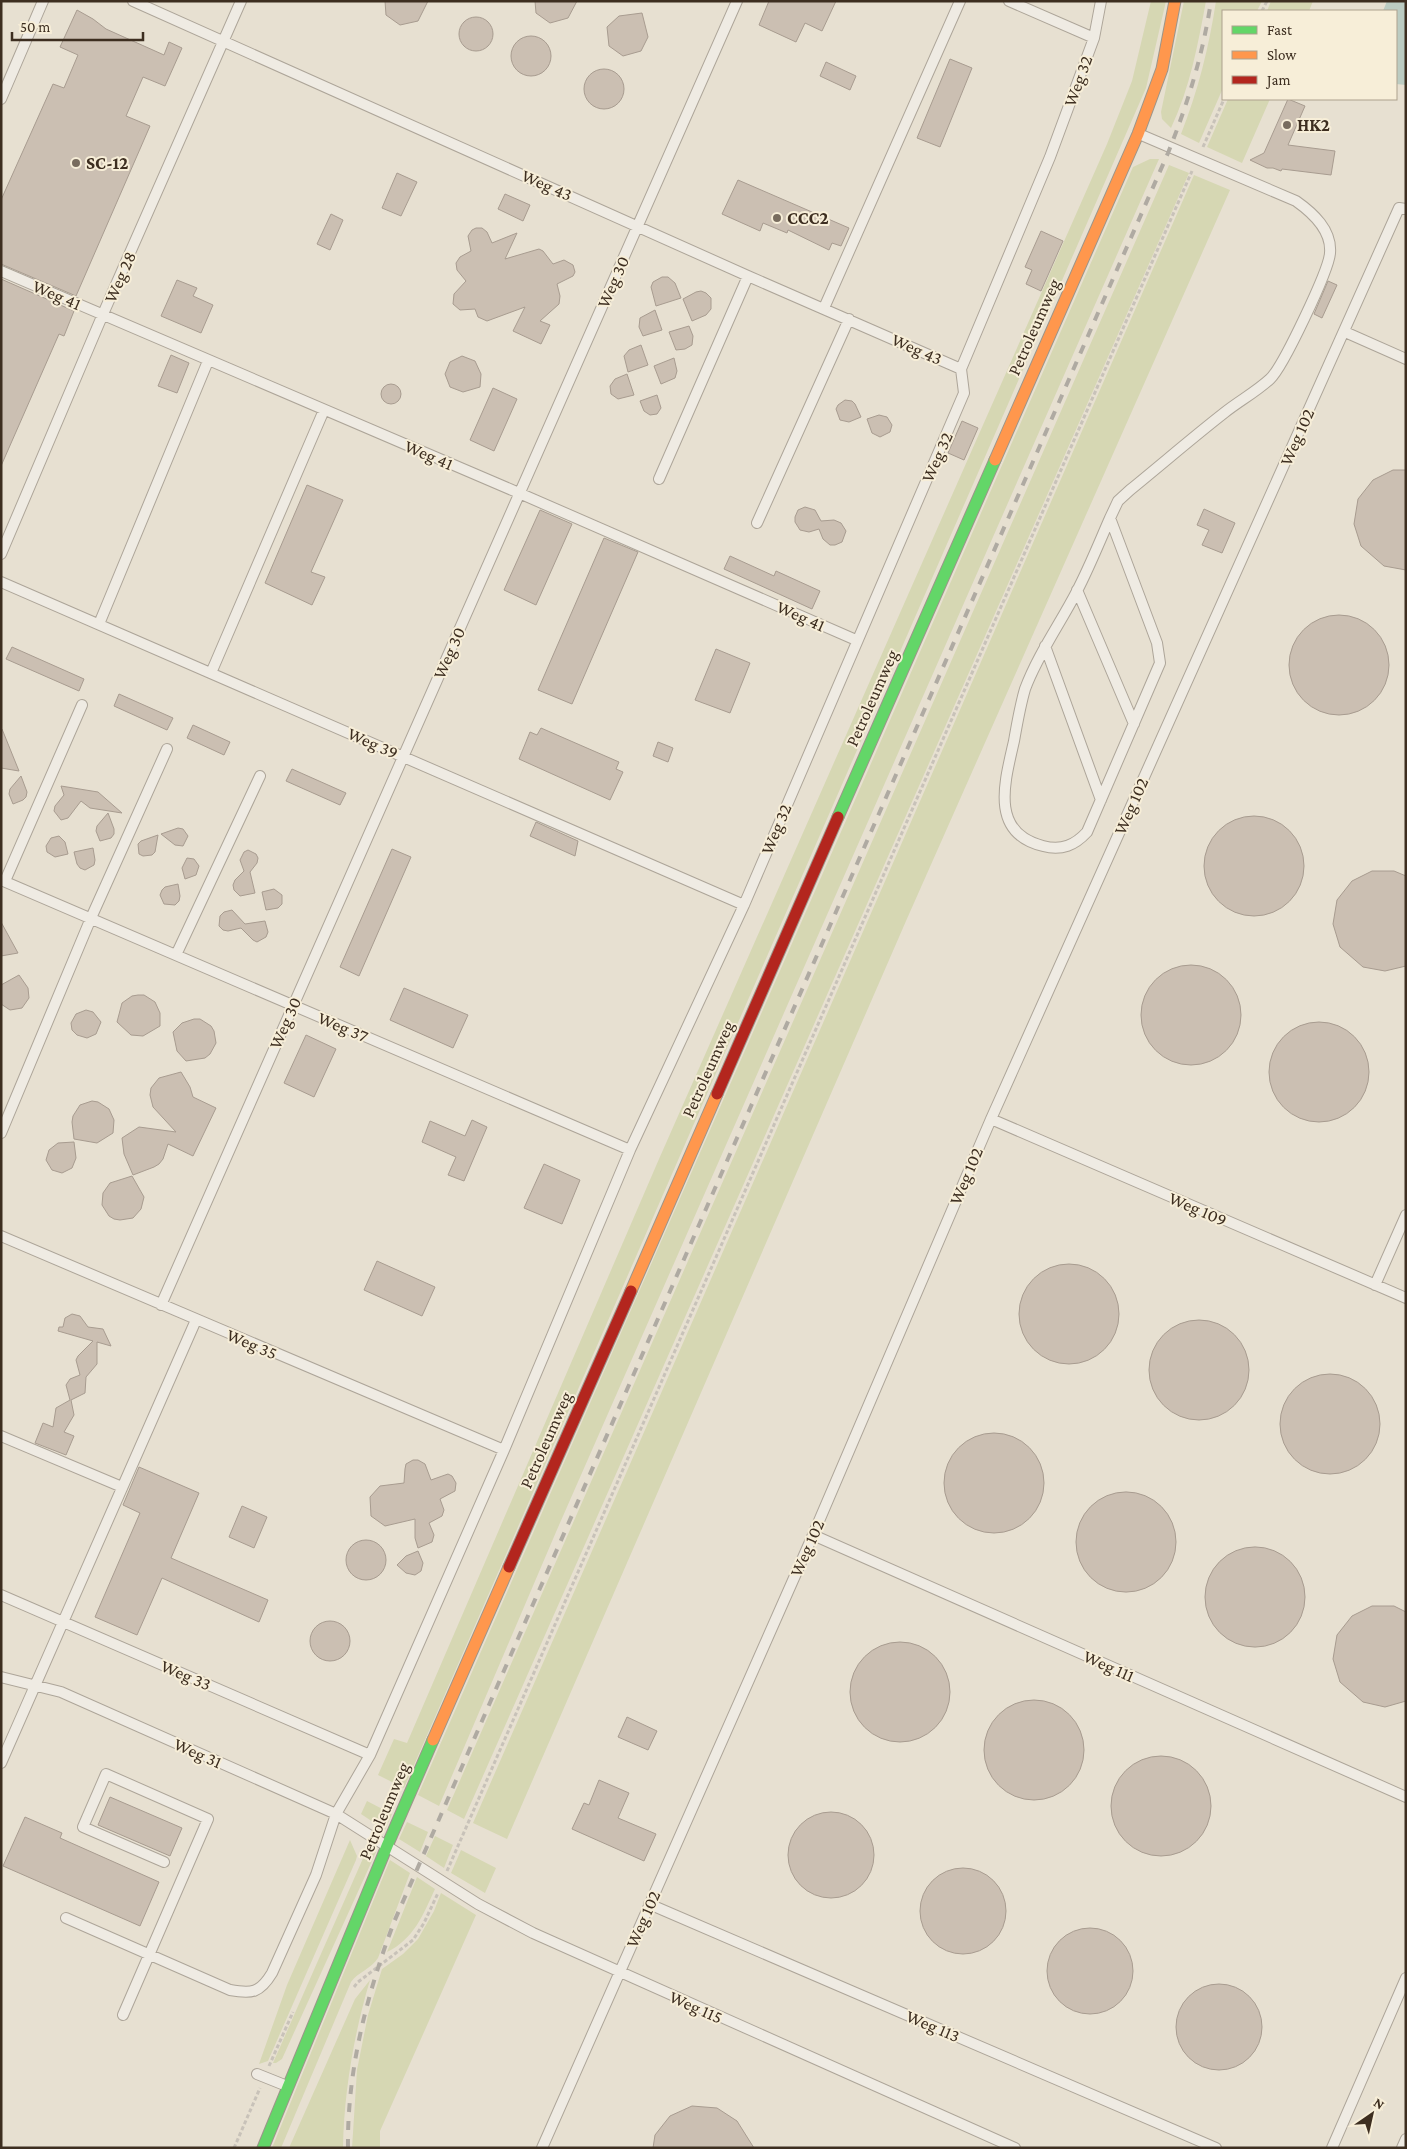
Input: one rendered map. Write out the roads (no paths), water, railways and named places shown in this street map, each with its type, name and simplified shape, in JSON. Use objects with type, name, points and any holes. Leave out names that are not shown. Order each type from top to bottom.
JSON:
[{"type":"street","name":"Petroleumweg","points":[[263,2148],[387,1846],[1138,134],[1162,69],[1175,1]]},
{"type":"lane","points":[[1,99],[44,1]]},
{"type":"lane","name":"Weg 43","points":[[133,1],[638,225],[748,276],[961,369]]},
{"type":"lane","name":"Weg 28","points":[[1,554],[103,314],[241,1]]},
{"type":"lane","name":"Weg 30","points":[[161,1304],[737,1]]},
{"type":"lane","points":[[824,308],[960,1]]},
{"type":"lane","points":[[1009,1],[1094,38]]},
{"type":"lane","name":"Weg 32","points":[[66,1918],[230,1990],[242,1992],[255,1991],[264,1986],[272,1973],[316,1875],[336,1814],[370,1754],[504,1450],[630,1150],[744,905],[856,640],[964,393],[961,369],[1050,157],[1094,38],[1101,1]]},
{"type":"lane","points":[[1110,518],[1160,655],[1160,663],[1087,832],[1079,841],[1068,846],[1057,848],[1036,844],[1017,832],[1007,816],[1003,793],[1025,689],[1046,646],[1078,590],[1110,518],[1118,501],[1224,413],[1270,378],[1281,364],[1300,326],[1326,267],[1330,253],[1325,229],[1308,209],[1283,195],[1138,134]]},
{"type":"lane","name":"Weg 102","points":[[542,2148],[813,1535],[991,1120],[1344,332],[1403,209]]},
{"type":"lane","name":"Weg 41","points":[[1,271],[520,493],[856,640]]},
{"type":"lane","points":[[659,479],[748,276]]},
{"type":"lane","points":[[757,523],[849,319]]},
{"type":"lane","points":[[1344,332],[1406,359]]},
{"type":"lane","points":[[99,624],[208,360]]},
{"type":"lane","points":[[211,673],[324,410]]},
{"type":"lane","name":"Weg 39","points":[[1,582],[744,905]]},
{"type":"lane","points":[[1078,590],[1134,724]]},
{"type":"lane","points":[[1046,646],[1101,800]]},
{"type":"lane","points":[[3,881],[82,705]]},
{"type":"lane","points":[[1,1133],[91,918],[167,749]]},
{"type":"lane","points":[[176,955],[260,776]]},
{"type":"lane","name":"Weg 37","points":[[3,881],[630,1150]]},
{"type":"lane","name":"Weg 109","points":[[991,1120],[1406,1298]]},
{"type":"lane","points":[[1375,1285],[1406,1215]]},
{"type":"lane","name":"Weg 35","points":[[1,1236],[504,1450]]},
{"type":"lane","points":[[1,1763],[196,1320]]},
{"type":"lane","points":[[1,1436],[122,1487]]},
{"type":"lane","name":"Weg 111","points":[[813,1535],[1406,1797]]},
{"type":"lane","name":"Weg 33","points":[[1,1595],[370,1754]]},
{"type":"lane","name":"Weg 31","points":[[1,1677],[61,1692],[336,1814],[387,1846]]},
{"type":"lane","points":[[123,2016],[208,1819],[106,1774],[82,1827],[164,1862]]},
{"type":"lane","name":"Weg 115","points":[[387,1846],[478,1904],[533,1933],[1015,2148]]},
{"type":"lane","name":"Weg 113","points":[[650,1904],[1216,2148]]},
{"type":"lane","points":[[1332,2148],[1406,1978]]},
{"type":"lane","points":[[261,2075],[288,2087]]},
{"type":"lane","points":[[1402,2148],[1406,2139]]},
{"type":"railway","points":[[348,2148],[351,2090],[360,2033],[375,1977],[394,1922],[1168,153],[1194,78],[1204,40],[1211,1]]},
{"type":"place","name":"HK2","points":[[1287,125]]},
{"type":"place","name":"SC-12","points":[[76,163]]},
{"type":"place","name":"CCC2","points":[[777,218]]}]
